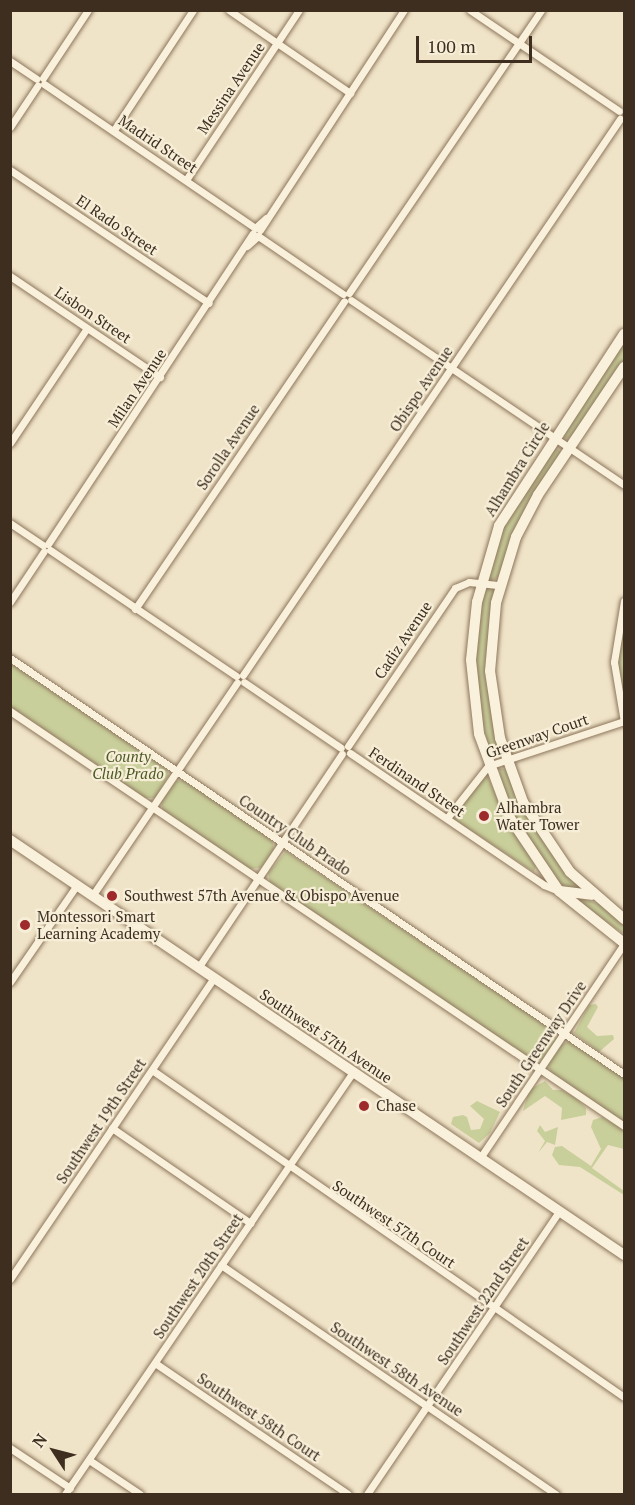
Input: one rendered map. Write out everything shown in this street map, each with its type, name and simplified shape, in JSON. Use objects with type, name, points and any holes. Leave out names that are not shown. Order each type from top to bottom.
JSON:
[{"type":"street","points":[[10,127],[88,10]]},
{"type":"street","points":[[114,130],[193,10]]},
{"type":"street","points":[[230,10],[350,93]]},
{"type":"street","name":"Messina Avenue","points":[[186,180],[299,10]]},
{"type":"street","name":"Milan Avenue","points":[[10,602],[404,10]]},
{"type":"street","points":[[470,10],[622,115]]},
{"type":"street","name":"Sorolla Avenue","points":[[135,609],[541,10]]},
{"type":"street","name":"Madrid Street","points":[[10,61],[186,180],[347,297],[624,485]]},
{"type":"street","name":"Obispo Avenue","points":[[92,896],[622,115]]},
{"type":"street","name":"El Rado Street","points":[[10,170],[209,303]]},
{"type":"street","name":"Lisbon Street","points":[[12,280],[160,377]]},
{"type":"street","points":[[10,443],[87,328]]},
{"type":"street","name":"Alhambra Circle","points":[[624,334],[554,437],[502,520],[481,583],[471,660],[477,727],[488,766],[515,826],[559,891],[624,943]]},
{"type":"street","points":[[624,368],[526,516],[500,585],[491,633],[490,678],[506,760],[540,831],[592,895],[624,919]]},
{"type":"street","name":"Ferdinand Street","points":[[10,523],[548,888],[559,891]]},
{"type":"street","name":"Cadiz Avenue","points":[[198,968],[455,588],[466,582],[500,585]]},
{"type":"street","points":[[624,601],[614,655],[616,690],[624,722]]},
{"type":"street","name":"Country Club Prado","points":[[10,658],[624,1074]]},
{"type":"street","points":[[10,711],[624,1126]]},
{"type":"street","name":"Greenway Court","points":[[447,818],[488,766],[624,722]]},
{"type":"street","name":"Southwest 57th Avenue","points":[[10,840],[624,1255]]},
{"type":"street","points":[[10,982],[76,885]]},
{"type":"street","points":[[559,891],[592,895]]},
{"type":"street","name":"South Greenway Drive","points":[[480,1158],[624,943]]},
{"type":"street","name":"Southwest 19th Street","points":[[10,1279],[214,978]]},
{"type":"street","name":"Southwest 57th Court","points":[[152,1070],[624,1397]]},
{"type":"street","name":"Southwest 20th Street","points":[[68,1491],[353,1072]]},
{"type":"street","points":[[112,1128],[250,1223]]},
{"type":"street","name":"Southwest 22nd Street","points":[[367,1494],[559,1211]]},
{"type":"street","name":"Southwest 58th Avenue","points":[[221,1265],[556,1494]]},
{"type":"street","name":"Southwest 58th Court","points":[[155,1363],[348,1494]]},
{"type":"street","points":[[10,1448],[68,1491]]},
{"type":"street","points":[[89,1460],[140,1494]]},
{"type":"green space","points":[[624,340],[624,360],[574,435],[567,439],[563,435]]},
{"type":"green space","points":[[555,447],[562,453],[499,577],[491,581],[488,579],[498,536]]},
{"type":"green space","points":[[484,587],[495,589],[488,688],[499,750],[492,757],[476,702],[476,628]]},
{"type":"green space","points":[[624,610],[624,713],[617,657]]},
{"type":"green space","name":"County Club Prado","points":[[10,663],[167,769],[169,776],[155,798],[144,798],[11,707]]},
{"type":"green space","points":[[499,768],[506,770],[516,793],[581,888],[562,888],[506,805]]},
{"type":"green space","points":[[484,776],[488,777],[506,818],[536,866],[534,872],[455,820],[455,811]]},
{"type":"green space","name":"County Club Prado","points":[[184,780],[272,840],[274,849],[261,868],[249,869],[163,810],[161,802],[176,781]]},
{"type":"green space","points":[[286,851],[554,1031],[557,1038],[542,1060],[531,1060],[270,883],[268,873]]},
{"type":"green space","points":[[568,895],[600,904],[624,923],[624,934]]},
{"type":"green space","points":[[596,1004],[598,1007],[587,1027],[597,1036],[613,1035],[614,1039],[599,1052],[574,1033],[589,1005]]},
{"type":"green space","points":[[570,1041],[624,1078],[624,1123],[551,1073],[548,1065],[562,1044]]},
{"type":"green space","points":[[545,1081],[553,1090],[562,1090],[576,1098],[586,1108],[586,1115],[561,1120],[562,1108],[545,1096],[523,1111],[529,1090]]},
{"type":"green space","points":[[477,1101],[500,1112],[490,1133],[479,1143],[451,1124],[453,1117],[463,1115],[467,1117],[471,1130],[480,1129],[484,1119],[470,1106]]},
{"type":"green space","points":[[602,1117],[624,1130],[624,1149],[608,1145],[592,1168],[624,1191],[624,1195],[580,1167],[559,1165],[552,1155],[555,1147],[562,1146],[591,1166],[601,1149],[591,1127],[593,1120]]},
{"type":"green space","points":[[540,1125],[545,1132],[558,1127],[555,1145],[547,1142],[538,1153],[545,1141],[537,1131]]},
{"type":"place","name":"Alhambra Water Tower","points":[[484,816]]},
{"type":"place","name":"Southwest 57th Avenue & Obispo Avenue","points":[[112,896]]},
{"type":"place","name":"Montessori Smart Learning Academy","points":[[25,925]]},
{"type":"place","name":"Chase","points":[[364,1106]]}]
